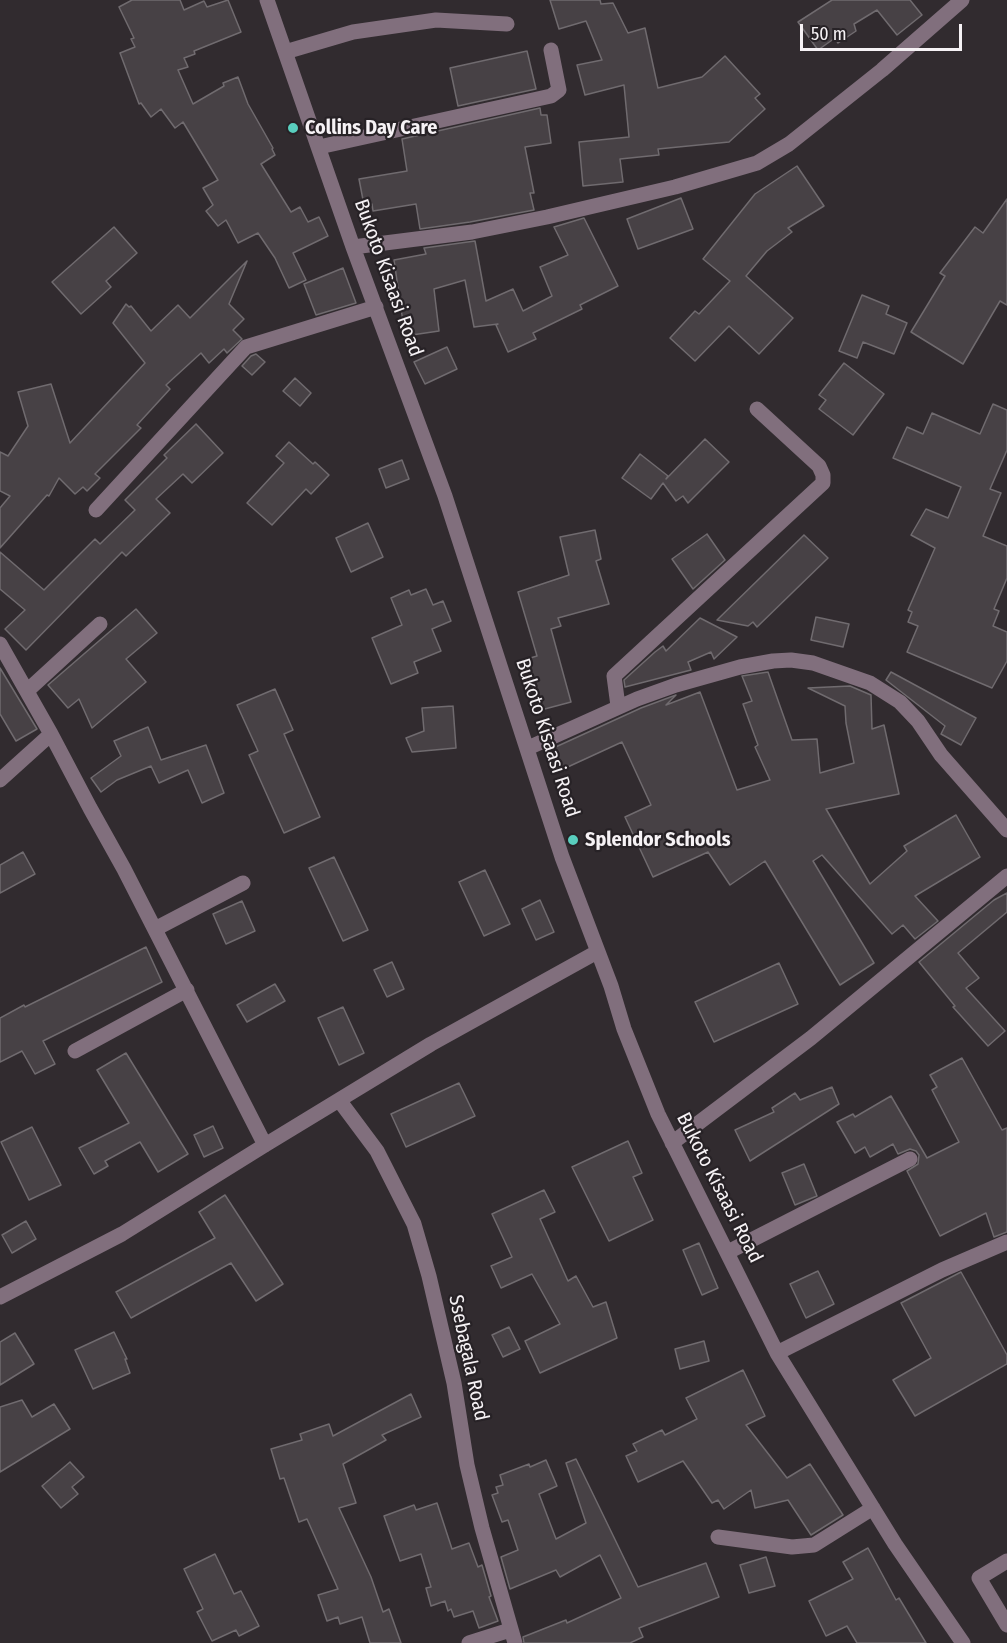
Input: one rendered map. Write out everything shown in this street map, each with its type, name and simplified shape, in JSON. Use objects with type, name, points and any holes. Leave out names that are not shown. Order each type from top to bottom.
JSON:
[{"type":"street","name":"Bukoto Kisaasi Road","points":[[267,0],[353,247],[445,496],[562,857],[624,1029],[658,1114],[777,1353],[895,1544],[963,1643]]},
{"type":"street","points":[[353,247],[472,232],[547,217],[675,187],[757,163],[817,122],[882,70],[962,0]]},
{"type":"street","points":[[285,52],[353,32],[436,20],[507,24]]},
{"type":"street","points":[[319,147],[551,96],[560,90],[551,50]]},
{"type":"street","points":[[96,510],[246,347],[376,307]]},
{"type":"street","points":[[618,706],[614,676],[823,483],[823,475],[819,466],[757,409]]},
{"type":"street","points":[[27,691],[99,624]]},
{"type":"street","points":[[0,644],[51,734],[155,929],[265,1145]]},
{"type":"street","points":[[528,748],[618,706],[676,685],[740,667],[773,661],[791,660],[813,663],[870,683],[900,702],[918,721],[948,763],[1007,830]]},
{"type":"street","points":[[0,780],[51,734]]},
{"type":"street","points":[[672,1143],[811,1038],[1007,876]]},
{"type":"street","points":[[155,929],[243,883]]},
{"type":"street","points":[[0,1297],[122,1234],[431,1044],[597,952]]},
{"type":"street","points":[[75,1051],[187,990]]},
{"type":"street","name":"Ssebagala Road","points":[[339,1100],[377,1151],[414,1224],[429,1276],[446,1351],[467,1465],[482,1528],[513,1637]]},
{"type":"street","points":[[728,1252],[910,1159]]},
{"type":"street","points":[[777,1353],[942,1270],[1007,1242]]},
{"type":"street","points":[[718,1537],[792,1547],[814,1545],[873,1508]]},
{"type":"street","points":[[1007,1561],[979,1578],[1007,1625]]},
{"type":"street","points":[[469,1643],[513,1637]]},
{"type":"building","points":[[132,0],[180,0],[184,10],[204,1],[207,7],[228,0],[241,32],[194,51],[195,54],[184,58],[188,67],[178,70],[193,104],[224,86],[223,83],[238,77],[248,104],[275,155],[261,164],[291,212],[300,207],[308,222],[319,217],[328,236],[293,253],[306,280],[289,288],[275,258],[258,233],[238,243],[226,220],[218,226],[206,211],[213,205],[203,188],[218,180],[183,122],[175,128],[161,109],[151,117],[141,103],[139,104],[120,53],[135,47],[131,39],[134,38],[119,7]]},
{"type":"building","points":[[550,0],[600,0],[601,4],[613,3],[628,33],[645,28],[658,88],[702,77],[725,56],[760,94],[755,98],[765,109],[729,142],[658,149],[659,155],[620,159],[623,182],[583,186],[579,142],[629,137],[624,85],[585,95],[577,65],[602,60],[586,21],[559,29]]},
{"type":"building","points":[[832,0],[910,0],[922,15],[897,35],[877,10],[854,24],[856,31],[838,43],[835,38],[818,50],[798,22]]},
{"type":"building","points":[[527,51],[536,89],[458,106],[450,68]]},
{"type":"building","points":[[540,108],[541,115],[547,115],[551,143],[525,147],[534,193],[530,193],[534,210],[420,229],[416,204],[373,211],[372,204],[364,205],[359,179],[407,171],[402,139]]},
{"type":"building","points":[[797,166],[824,206],[788,228],[792,232],[767,251],[746,276],[793,318],[759,354],[729,326],[695,361],[670,338],[695,311],[699,314],[730,281],[703,259],[755,194]]},
{"type":"building","points":[[681,198],[693,229],[638,249],[627,219]]},
{"type":"building","points":[[1007,199],[1007,305],[1000,301],[963,364],[911,332],[945,276],[940,273],[975,227],[983,233]]},
{"type":"building","points":[[584,218],[618,286],[580,305],[582,309],[533,333],[536,339],[508,352],[496,325],[498,324],[474,327],[465,280],[434,289],[439,331],[405,336],[394,260],[426,254],[424,248],[475,241],[486,301],[513,289],[523,311],[552,296],[540,267],[568,255],[554,227]]},
{"type":"building","points":[[114,227],[137,253],[106,281],[111,287],[81,314],[52,282]]},
{"type":"building","points":[[247,261],[229,304],[244,319],[233,330],[242,339],[227,353],[224,349],[209,363],[201,353],[166,385],[170,389],[137,425],[141,428],[95,474],[100,478],[87,491],[83,487],[75,494],[59,478],[49,496],[47,495],[0,548],[0,508],[10,496],[0,491],[0,452],[8,456],[28,426],[18,392],[51,384],[70,443],[145,363],[113,323],[126,304],[131,306],[151,331],[178,305],[190,318]]},
{"type":"building","points":[[343,268],[356,303],[316,315],[304,284]]},
{"type":"building","points":[[862,295],[889,306],[886,314],[907,323],[894,354],[863,342],[857,358],[839,351]]},
{"type":"building","points":[[447,347],[457,369],[425,384],[414,362]]},
{"type":"building","points":[[256,354],[265,362],[252,375],[242,366]]},
{"type":"building","points":[[844,363],[884,394],[853,435],[819,409],[826,400],[819,395]]},
{"type":"building","points":[[295,378],[311,393],[300,406],[283,391]]},
{"type":"building","points":[[993,404],[1007,410],[1007,450],[990,489],[1001,493],[983,536],[1007,546],[1007,578],[994,609],[999,611],[993,626],[1007,632],[1007,661],[992,688],[907,652],[918,626],[908,622],[912,612],[908,610],[935,548],[911,535],[926,509],[948,518],[961,487],[893,458],[907,427],[923,434],[932,413],[980,434]]},
{"type":"building","points":[[196,424],[223,453],[192,483],[183,474],[156,499],[170,513],[126,556],[122,552],[26,650],[5,629],[25,610],[0,589],[0,552],[44,590],[95,539],[100,544],[135,510],[125,500],[167,458],[164,455]]},
{"type":"building","points":[[705,439],[729,462],[688,503],[683,496],[676,501],[663,483],[651,499],[622,478],[640,454],[668,476],[666,479]]},
{"type":"building","points":[[289,442],[329,475],[311,494],[306,489],[272,525],[247,503],[284,463],[276,456]]},
{"type":"building","points":[[402,460],[409,479],[386,488],[379,469]]},
{"type":"building","points":[[368,523],[383,557],[351,572],[336,538]]},
{"type":"building","points":[[595,530],[601,559],[596,561],[609,604],[558,618],[561,626],[551,629],[571,702],[541,710],[527,659],[537,656],[518,592],[569,575],[560,537]]},
{"type":"building","points":[[707,534],[725,560],[693,589],[672,559]]},
{"type":"building","points":[[804,535],[828,558],[757,627],[753,622],[748,626],[717,620]]},
{"type":"building","points":[[426,589],[433,605],[443,601],[451,621],[432,629],[441,651],[414,662],[418,673],[391,684],[372,638],[402,625],[391,598],[409,590],[411,595]]},
{"type":"building","points":[[136,609],[157,633],[126,659],[146,682],[92,728],[79,699],[68,708],[48,685]]},
{"type":"building","points":[[816,617],[849,624],[843,647],[811,640]]},
{"type":"building","points":[[700,618],[737,637],[714,659],[711,652],[688,662],[691,670],[625,687],[624,680],[663,646],[666,651]]},
{"type":"building","points":[[0,668],[37,729],[16,741],[0,714]]},
{"type":"building","points":[[768,672],[792,740],[817,739],[820,773],[854,763],[845,706],[808,688],[850,686],[871,695],[872,729],[884,725],[899,794],[826,809],[870,884],[907,851],[904,846],[956,815],[980,857],[915,896],[938,921],[915,939],[903,925],[892,934],[822,855],[813,861],[874,963],[840,985],[765,861],[730,885],[708,852],[653,877],[625,817],[651,805],[622,742],[559,771],[549,750],[641,708],[676,695],[666,705],[700,692],[737,790],[770,780],[755,747],[758,745],[743,704],[752,701],[742,676]]},
{"type":"building","points":[[891,672],[976,718],[961,745],[941,734],[945,726],[886,680]]},
{"type":"building","points":[[275,689],[293,730],[284,734],[320,817],[284,833],[249,755],[258,751],[237,705]]},
{"type":"building","points":[[453,706],[456,748],[412,752],[406,738],[424,731],[422,708]]},
{"type":"building","points":[[148,727],[161,760],[206,745],[224,793],[202,803],[188,770],[159,783],[151,766],[117,780],[101,792],[91,778],[121,756],[114,741]]},
{"type":"building","points":[[23,852],[35,874],[0,893],[0,865]]},
{"type":"building","points":[[334,857],[368,930],[343,941],[309,868]]},
{"type":"building","points":[[485,870],[510,924],[484,936],[459,882]]},
{"type":"building","points":[[1007,893],[1007,912],[958,953],[979,978],[966,988],[1005,1031],[988,1046],[953,1007],[955,1006],[919,962],[994,900]]},
{"type":"building","points":[[540,900],[554,932],[536,940],[522,909]]},
{"type":"building","points":[[242,901],[255,931],[226,944],[213,914]]},
{"type":"building","points":[[146,947],[162,982],[43,1041],[55,1064],[35,1074],[22,1051],[0,1062],[0,1018]]},
{"type":"building","points":[[392,962],[404,989],[387,997],[374,970]]},
{"type":"building","points":[[779,963],[798,1004],[714,1042],[695,1002]]},
{"type":"building","points":[[275,984],[285,1001],[247,1022],[237,1005]]},
{"type":"building","points":[[343,1007],[364,1053],[339,1065],[318,1018]]},
{"type":"building","points":[[126,1053],[188,1154],[158,1172],[140,1142],[105,1161],[108,1166],[94,1174],[79,1148],[129,1123],[97,1070]]},
{"type":"building","points":[[962,1058],[1002,1130],[1007,1128],[1007,1232],[994,1237],[986,1213],[940,1236],[907,1171],[918,1164],[919,1155],[916,1151],[910,1149],[898,1154],[893,1144],[870,1157],[865,1147],[855,1153],[837,1122],[853,1114],[855,1117],[891,1096],[927,1158],[959,1142],[932,1090],[937,1087],[930,1075]]},
{"type":"building","points":[[459,1083],[475,1116],[406,1147],[391,1114]]},
{"type":"building","points":[[832,1087],[839,1104],[750,1161],[735,1130],[774,1112],[772,1108],[795,1093],[800,1100]]},
{"type":"building","points":[[213,1126],[223,1148],[204,1157],[194,1135]]},
{"type":"building","points":[[32,1127],[61,1185],[29,1200],[1,1142]]},
{"type":"building","points":[[628,1141],[642,1173],[633,1177],[653,1220],[609,1241],[572,1167]]},
{"type":"building","points":[[804,1164],[817,1196],[795,1205],[782,1173]]},
{"type":"building","points":[[544,1190],[555,1212],[540,1219],[568,1281],[576,1276],[593,1307],[606,1302],[617,1338],[540,1373],[525,1341],[560,1324],[532,1274],[501,1288],[491,1266],[512,1257],[492,1214]]},
{"type":"building","points":[[225,1195],[283,1284],[256,1301],[231,1263],[131,1318],[116,1292],[215,1238],[199,1212]]},
{"type":"building","points":[[26,1221],[36,1239],[12,1253],[2,1235]]},
{"type":"building","points":[[699,1243],[718,1288],[702,1295],[683,1250]]},
{"type":"building","points":[[818,1271],[834,1304],[806,1318],[790,1284]]},
{"type":"building","points":[[961,1272],[1007,1355],[1007,1364],[915,1416],[893,1380],[931,1358],[901,1303]]},
{"type":"building","points":[[509,1327],[520,1349],[503,1357],[492,1335]]},
{"type":"building","points":[[114,1332],[127,1359],[125,1359],[130,1373],[93,1389],[75,1350]]},
{"type":"building","points":[[15,1333],[34,1364],[0,1385],[0,1342]]},
{"type":"building","points":[[704,1341],[709,1361],[680,1369],[675,1349]]},
{"type":"building","points":[[743,1370],[765,1416],[746,1425],[787,1478],[810,1464],[843,1515],[811,1535],[788,1500],[755,1508],[751,1490],[724,1509],[718,1500],[712,1503],[683,1461],[638,1482],[626,1456],[637,1451],[633,1444],[662,1430],[665,1435],[697,1419],[686,1398]]},
{"type":"building","points":[[411,1394],[421,1417],[382,1435],[386,1440],[343,1464],[356,1503],[339,1508],[371,1577],[383,1612],[389,1609],[401,1643],[370,1643],[362,1617],[340,1624],[338,1617],[327,1621],[318,1595],[338,1589],[307,1519],[299,1522],[284,1478],[280,1479],[271,1449],[302,1440],[300,1434],[329,1424],[333,1436]]},
{"type":"building","points":[[22,1400],[32,1417],[54,1404],[70,1429],[0,1472],[0,1407]]},
{"type":"building","points":[[576,1459],[638,1587],[706,1563],[719,1597],[639,1628],[643,1637],[630,1643],[524,1643],[523,1637],[566,1620],[567,1623],[621,1598],[600,1555],[560,1577],[556,1570],[510,1589],[501,1557],[518,1550],[508,1520],[502,1522],[492,1495],[498,1493],[496,1487],[503,1485],[500,1475],[546,1460],[557,1486],[539,1494],[556,1539],[586,1523],[566,1463]]},
{"type":"building","points":[[70,1462],[84,1477],[72,1487],[78,1494],[61,1508],[42,1486]]},
{"type":"building","points":[[437,1503],[452,1549],[469,1543],[478,1567],[482,1565],[491,1596],[489,1597],[498,1621],[479,1628],[473,1611],[454,1617],[451,1609],[448,1611],[445,1601],[431,1606],[426,1588],[431,1587],[421,1554],[400,1561],[384,1516],[414,1505],[416,1510]]},
{"type":"building","points":[[868,1548],[896,1600],[899,1598],[926,1643],[857,1643],[847,1626],[826,1636],[809,1601],[853,1579],[843,1562]]},
{"type":"building","points":[[215,1554],[234,1594],[241,1591],[259,1626],[239,1636],[236,1630],[212,1641],[197,1612],[203,1609],[184,1569]]},
{"type":"building","points":[[766,1557],[775,1586],[749,1593],[740,1565]]},
{"type":"place","name":"Collins Day Care","points":[[293,128]]},
{"type":"place","name":"Splendor Schools","points":[[573,840]]}]
